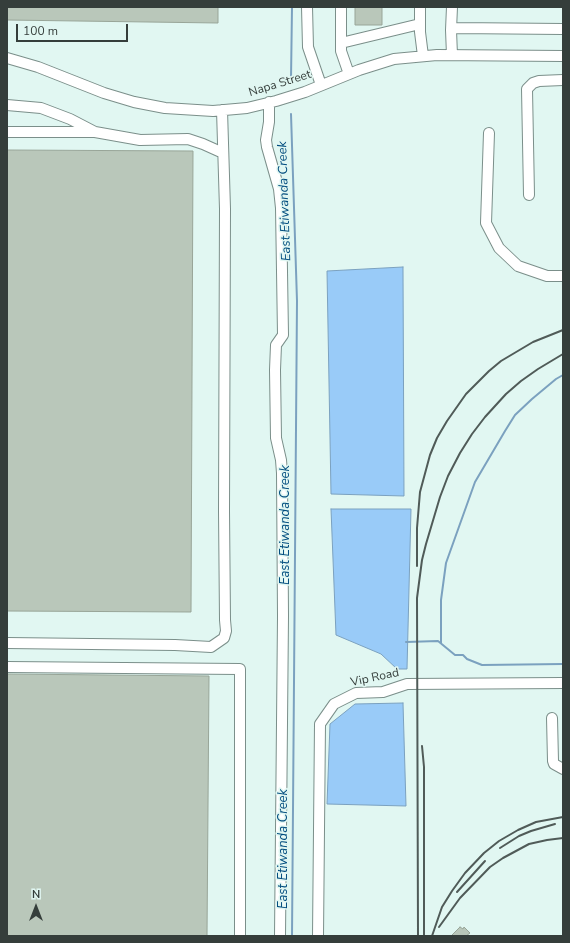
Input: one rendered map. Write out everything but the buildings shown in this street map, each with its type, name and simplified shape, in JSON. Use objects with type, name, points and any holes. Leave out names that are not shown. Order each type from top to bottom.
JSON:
[{"type":"street","points":[[307,7],[308,47],[321,85]]},
{"type":"street","points":[[341,7],[340,51],[349,74]]},
{"type":"street","points":[[420,7],[423,56]]},
{"type":"street","points":[[452,7],[452,55]]},
{"type":"street","points":[[341,43],[420,24]]},
{"type":"street","points":[[451,30],[455,28],[563,29]]},
{"type":"street","name":"Napa Street","points":[[7,58],[38,67],[104,93],[134,102],[165,108],[222,110],[247,108],[272,102],[305,92],[349,74],[394,59],[452,55],[563,56]]},
{"type":"street","points":[[529,195],[527,89],[533,83],[538,81],[563,80]]},
{"type":"street","points":[[272,102],[266,140],[279,189],[281,208],[283,327],[283,335],[276,345],[275,370],[276,438],[282,460],[283,616],[280,936]]},
{"type":"street","points":[[7,105],[41,108],[70,119],[95,132]]},
{"type":"street","points":[[7,643],[175,645],[211,647],[224,638],[226,631],[224,511],[225,209],[222,110]]},
{"type":"street","points":[[7,132],[95,132],[140,140],[188,139],[223,153]]},
{"type":"street","points":[[489,133],[486,223],[499,248],[518,266],[547,276],[563,276]]},
{"type":"street","points":[[7,667],[240,669],[240,936]]},
{"type":"street","name":"Vip Road","points":[[318,936],[320,724],[334,704],[356,693],[383,692],[407,684],[563,683]]},
{"type":"street","points":[[552,718],[553,761],[554,764],[563,769]]},
{"type":"water","points":[[403,267],[404,496],[331,494],[327,271]]},
{"type":"water","points":[[331,509],[411,509],[407,669],[397,669],[381,654],[336,635]]},
{"type":"water","points":[[403,703],[406,806],[327,804],[330,724],[355,704]]},
{"type":"waterway","name":"East Etiwanda Creek","points":[[291,79],[292,7]]},
{"type":"waterway","name":"East Etiwanda Creek","points":[[291,114],[297,301],[292,936]]},
{"type":"waterway","points":[[441,643],[441,600],[446,563],[475,482],[515,415],[532,399],[563,375]]},
{"type":"waterway","points":[[406,642],[438,641],[455,655],[463,655],[467,659],[482,665],[563,664]]},
{"type":"railway","points":[[417,566],[417,528],[420,492],[430,455],[437,438],[447,421],[466,394],[501,361],[533,342],[563,330]]},
{"type":"railway","points":[[418,936],[417,598],[422,560],[440,497],[448,476],[472,434],[506,394],[538,369],[563,354]]},
{"type":"railway","points":[[422,746],[424,767],[424,936]]},
{"type":"railway","points":[[432,936],[442,907],[452,891],[465,873],[484,853],[499,841],[518,830],[536,822],[563,817]]},
{"type":"railway","points":[[500,848],[519,836],[555,824]]},
{"type":"railway","points":[[439,927],[460,898],[490,867],[529,844],[563,838]]},
{"type":"railway","points":[[457,892],[485,861]]}]
